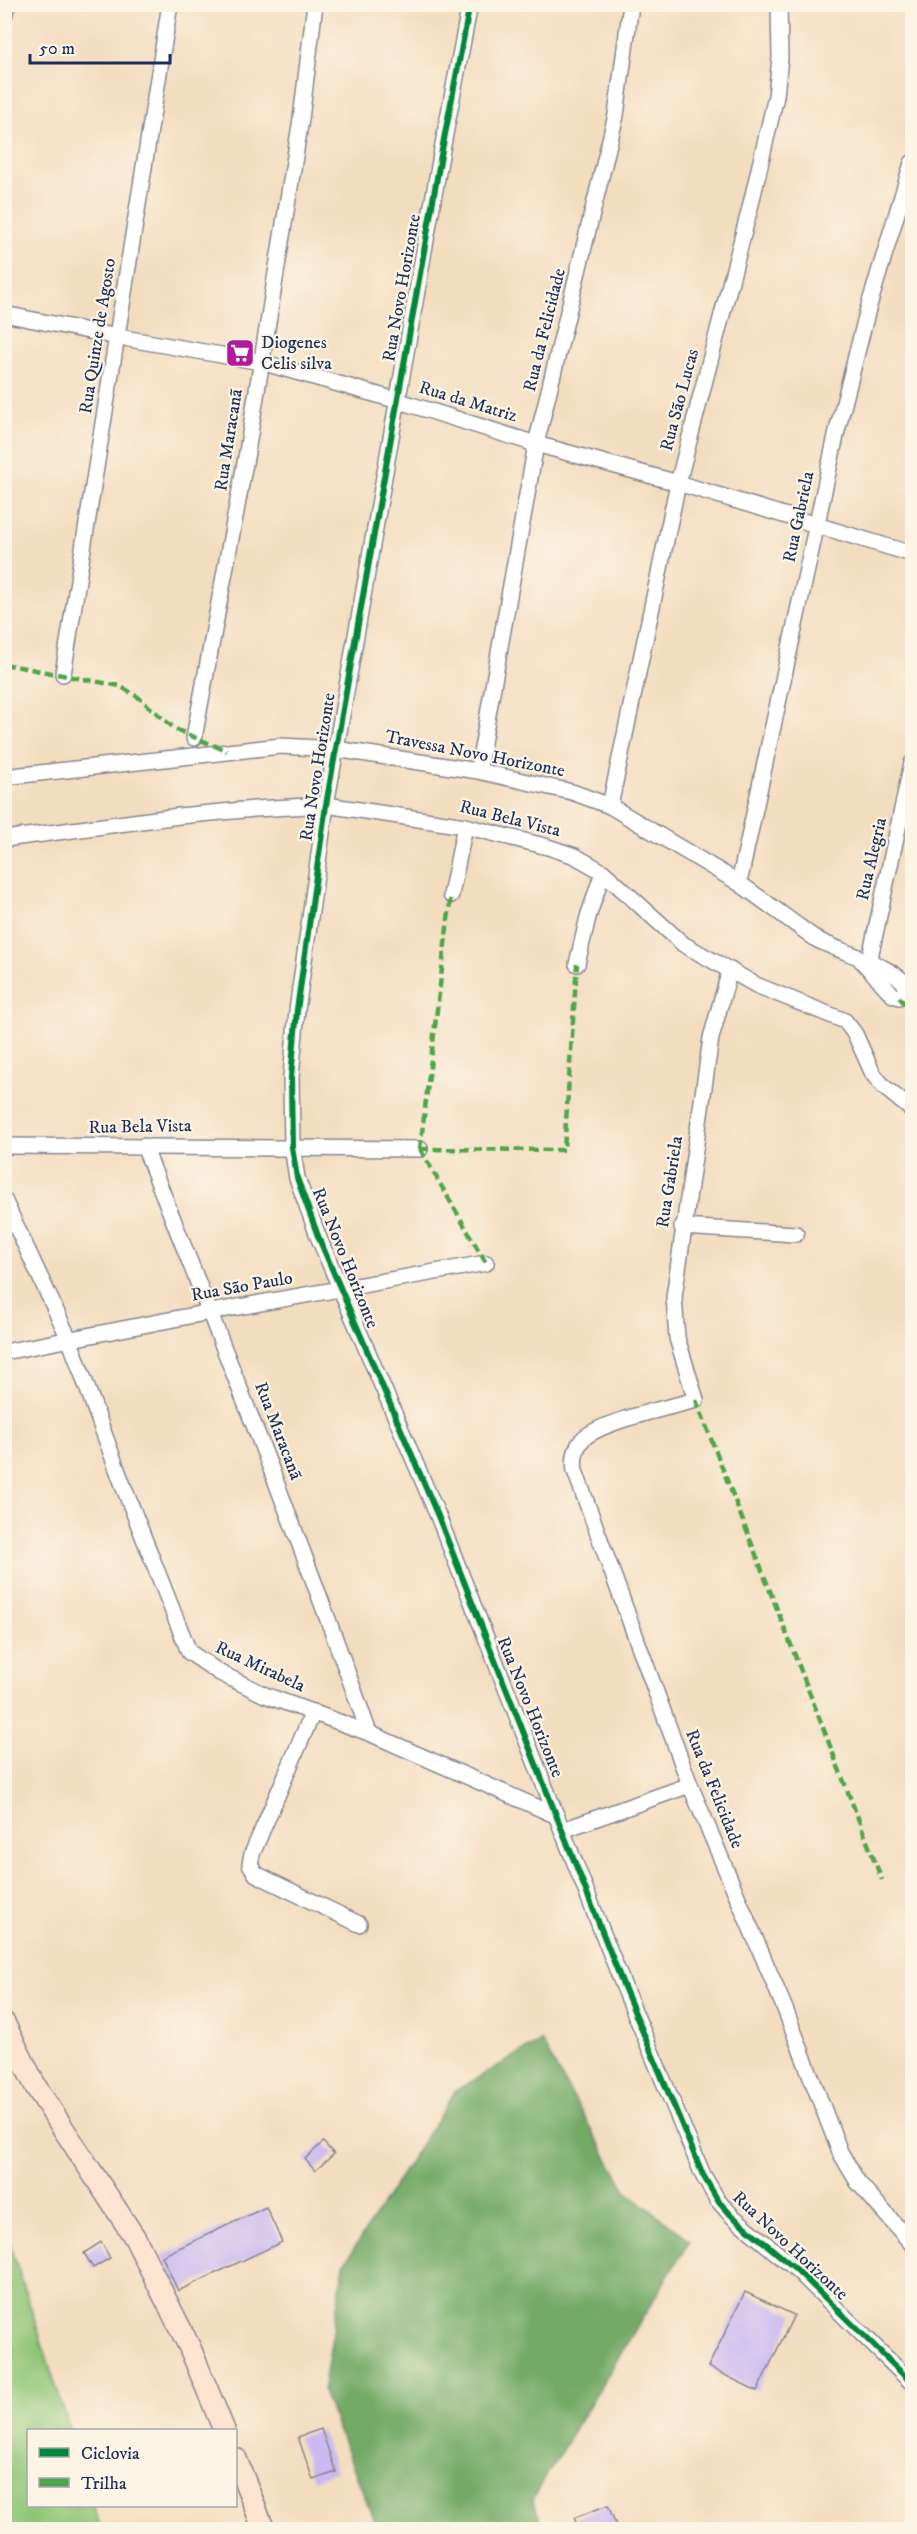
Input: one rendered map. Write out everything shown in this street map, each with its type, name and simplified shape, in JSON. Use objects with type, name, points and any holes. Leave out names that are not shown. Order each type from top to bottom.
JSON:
[{"type":"main road","points":[[4,2023],[36,2087],[135,2238],[190,2348],[224,2429]]},
{"type":"main road","points":[[237,2462],[264,2529]]},
{"type":"street","points":[[4,17],[7,4]]},
{"type":"street","name":"Rua Quinze de Agosto","points":[[63,674],[170,4]]},
{"type":"street","name":"Rua Maracanã","points":[[194,738],[224,585],[261,362],[301,119],[315,4]]},
{"type":"street","name":"Rua Novo Horizonte","points":[[470,4],[441,155],[326,805],[297,1010],[291,1077],[292,1147],[297,1178],[318,1236],[438,1516],[658,2070],[703,2175],[717,2199],[731,2215],[812,2284],[912,2383]]},
{"type":"street","name":"Rua da Felicidade","points":[[478,771],[536,444],[616,115],[631,4]]},
{"type":"street","name":"Rua São Lucas","points":[[610,806],[678,483],[750,208],[776,96],[780,58],[779,4]]},
{"type":"street","name":"Rua Gabriela","points":[[739,883],[816,527],[868,309],[912,163]]},
{"type":"street","name":"Rua da Matriz","points":[[4,314],[261,362],[399,401],[536,444],[678,483],[816,527],[912,554]]},
{"type":"street","name":"Travessa Novo Horizonte","points":[[4,777],[281,746],[335,749],[478,771],[572,792],[610,806],[739,883],[804,932],[903,981],[907,992],[899,997]]},
{"type":"street","name":"Rua Alegria","points":[[864,961],[912,763]]},
{"type":"street","name":"Rua Bela Vista","points":[[4,838],[179,816],[326,805],[465,826],[516,838],[575,856],[603,873],[683,944],[756,985],[845,1021],[855,1034],[873,1074],[884,1087],[912,1110]]},
{"type":"street","points":[[451,895],[465,826]]},
{"type":"street","points":[[577,964],[588,917],[603,873]]},
{"type":"street","name":"Rua Gabriela","points":[[696,1400],[684,1365],[674,1297],[682,1227],[711,1038],[730,969]]},
{"type":"street","name":"Rua Bela Vista","points":[[4,1146],[420,1149]]},
{"type":"street","name":"Rua Maracanã","points":[[144,1146],[324,1604],[369,1733]]},
{"type":"street","name":"Rua Mirabela","points":[[4,1200],[70,1341],[124,1488],[189,1652],[220,1673],[265,1695],[369,1733],[560,1823]]},
{"type":"street","points":[[682,1227],[796,1234]]},
{"type":"street","name":"Rua São Paulo","points":[[4,1352],[210,1312],[486,1263]]},
{"type":"street","name":"Rua da Felicidade","points":[[696,1400],[624,1420],[591,1433],[582,1441],[573,1460],[575,1471],[690,1785],[785,2008],[840,2152],[857,2181],[912,2244]]},
{"type":"street","points":[[313,1712],[252,1854],[250,1864],[256,1874],[359,1924]]},
{"type":"street","points":[[560,1823],[690,1785]]},
{"type":"green space","points":[[541,2041],[627,2192],[690,2240],[532,2499],[544,2529],[378,2529],[323,2392],[344,2264],[455,2091]]},
{"type":"green space","points":[[4,2225],[70,2429],[27,2429],[27,2507],[93,2507],[101,2529],[5,2529]]},
{"type":"building","points":[[323,2142],[334,2154],[315,2171],[305,2159]]},
{"type":"building","points":[[266,2207],[282,2242],[178,2291],[162,2256]]},
{"type":"building","points":[[101,2242],[110,2258],[93,2268],[84,2253]]},
{"type":"building","points":[[745,2292],[794,2315],[757,2391],[708,2367]]},
{"type":"building","points":[[321,2429],[336,2472],[313,2480],[298,2437]]},
{"type":"building","points":[[608,2505],[616,2525],[604,2529],[579,2529],[574,2518]]},
{"type":"marked path","points":[[4,664],[120,686],[138,697],[175,729],[227,751]]},
{"type":"marked path","points":[[420,1149],[451,895]]},
{"type":"marked path","points":[[420,1149],[564,1150],[577,964]]},
{"type":"marked path","points":[[899,997],[912,1012]]},
{"type":"marked path","points":[[420,1149],[486,1263]]},
{"type":"marked path","points":[[696,1400],[882,1880]]},
{"type":"cycle path","points":[[470,4],[441,155],[326,805],[297,1010],[291,1077],[292,1147],[297,1178],[318,1236],[438,1516],[624,1987],[703,2175],[717,2199],[731,2215],[796,2269],[912,2383]]},
{"type":"place","name":"Diogenes Celis silva","points":[[240,353]]}]
